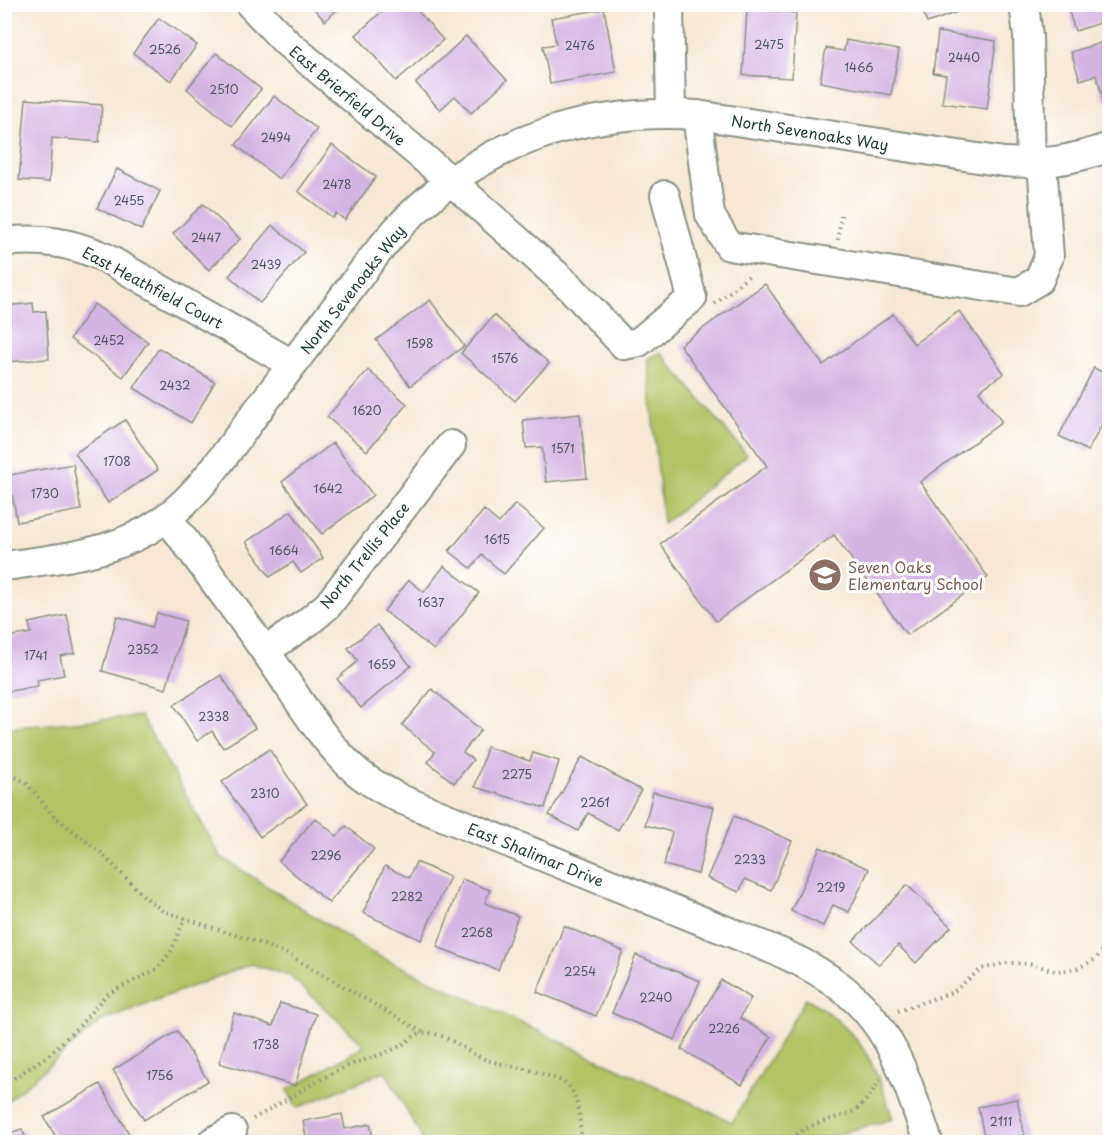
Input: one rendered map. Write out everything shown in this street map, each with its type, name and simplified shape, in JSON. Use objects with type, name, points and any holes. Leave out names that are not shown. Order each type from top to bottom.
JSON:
[{"type":"street","name":"East Brierfield Drive","points":[[250,4],[286,42],[451,181],[575,292],[624,345],[639,342],[692,298],[665,195]]},
{"type":"street","points":[[669,4],[684,114],[710,215],[729,246],[1019,292],[1039,280],[1049,256],[1037,163],[1024,4]]},
{"type":"street","name":"North Sevenoaks Way","points":[[4,566],[97,552],[149,530],[167,517],[205,480],[392,235],[410,216],[451,181],[494,154],[543,133],[593,120],[645,114],[684,114],[1004,162],[1037,163],[1083,156],[1110,147]]},
{"type":"street","name":"East Heathfield Court","points":[[4,242],[55,241],[81,247],[104,257],[292,364]]},
{"type":"street","name":"North Trellis Place","points":[[265,651],[308,622],[328,605],[451,445]]},
{"type":"street","name":"East Shalimar Drive","points":[[167,517],[265,651],[322,734],[358,772],[380,788],[403,800],[809,965],[831,978],[851,995],[877,1023],[897,1056],[927,1143]]},
{"type":"path","points":[[710,306],[720,301],[752,273]]},
{"type":"path","points":[[4,774],[18,778],[27,784],[54,816],[106,857],[145,897],[163,911],[287,954],[424,1033],[450,1040],[476,1056],[558,1080],[570,1088],[575,1100],[582,1143]]},
{"type":"path","points":[[4,1085],[50,1054],[80,1025],[106,994],[157,969],[171,951],[185,918]]},
{"type":"path","points":[[877,1023],[891,1014],[953,992],[981,969],[1016,963],[1031,964],[1055,971],[1076,969],[1096,959],[1100,952],[1110,945]]},
{"type":"path","points":[[222,1137],[337,1070],[401,1046],[414,1036],[424,1033]]},
{"type":"path","points":[[787,1143],[808,1127],[844,1117],[858,1109],[868,1100],[897,1056]]},
{"type":"green space","points":[[660,352],[747,455],[663,524],[647,359]]},
{"type":"green space","points":[[141,716],[221,857],[372,953],[732,1122],[806,998],[825,1010],[853,1035],[872,1063],[893,1119],[808,1142],[424,1142],[385,1071],[297,1108],[287,1090],[365,1046],[290,976],[251,964],[101,1021],[5,1103],[5,728]]},
{"type":"building","points":[[310,4],[343,4],[325,21]]},
{"type":"building","points":[[390,4],[412,4],[443,40],[396,81],[356,35]]},
{"type":"building","points":[[920,4],[977,4],[977,5],[927,23]]},
{"type":"building","points":[[1110,4],[1110,20],[1075,31],[1067,6]]},
{"type":"building","points":[[604,9],[616,72],[550,84],[543,46],[556,44],[551,18]]},
{"type":"building","points":[[747,9],[796,13],[792,78],[743,75]]},
{"type":"building","points":[[159,18],[197,45],[171,81],[133,53]]},
{"type":"building","points":[[938,32],[996,41],[987,109],[942,103],[946,75],[933,73]]},
{"type":"building","points":[[466,36],[507,80],[471,113],[455,96],[440,110],[416,83]]},
{"type":"building","points":[[846,40],[899,50],[891,95],[820,82],[826,48],[844,51]]},
{"type":"building","points":[[1110,40],[1110,99],[1104,101],[1096,75],[1080,80],[1071,52]]},
{"type":"building","points":[[216,53],[261,89],[232,126],[187,89]]},
{"type":"building","points":[[274,96],[317,129],[279,179],[236,145]]},
{"type":"building","points":[[26,99],[102,105],[99,142],[52,138],[49,182],[19,180]]},
{"type":"building","points":[[332,145],[376,177],[345,220],[336,213],[333,218],[298,191]]},
{"type":"building","points":[[117,169],[160,191],[141,230],[97,208]]},
{"type":"building","points":[[6,170],[9,190],[4,191],[4,171]]},
{"type":"building","points":[[203,204],[240,239],[209,270],[173,234]]},
{"type":"building","points":[[272,225],[304,252],[260,303],[229,276]]},
{"type":"building","points":[[765,284],[823,365],[893,314],[914,344],[959,311],[1004,373],[979,391],[1002,422],[920,482],[988,577],[907,635],[834,535],[716,621],[660,544],[767,466],[680,345]]},
{"type":"building","points":[[430,300],[464,346],[410,386],[376,340]]},
{"type":"building","points":[[33,303],[34,312],[46,311],[49,359],[4,362],[4,306]]},
{"type":"building","points":[[94,304],[148,342],[123,377],[70,339]]},
{"type":"building","points":[[494,315],[549,363],[515,401],[461,353]]},
{"type":"building","points":[[159,348],[215,382],[191,423],[134,388]]},
{"type":"building","points":[[1094,368],[1110,376],[1110,409],[1088,451],[1059,436]]},
{"type":"building","points":[[368,370],[407,404],[367,451],[327,417]]},
{"type":"building","points":[[580,414],[587,478],[546,482],[542,447],[526,448],[523,420]]},
{"type":"building","points":[[125,420],[158,470],[108,503],[75,453]]},
{"type":"building","points":[[333,443],[373,495],[322,534],[282,482]]},
{"type":"building","points":[[73,464],[81,510],[17,522],[9,475]]},
{"type":"building","points":[[515,504],[544,528],[504,574],[482,555],[471,568],[449,551],[484,510],[499,523]]},
{"type":"building","points":[[291,511],[323,558],[301,573],[293,562],[270,577],[246,542]]},
{"type":"building","points":[[444,566],[479,593],[434,650],[384,611],[409,580],[424,592]]},
{"type":"building","points":[[157,613],[186,621],[166,689],[102,671],[117,616],[152,627]]},
{"type":"building","points":[[67,615],[75,653],[60,656],[64,675],[37,680],[38,686],[5,692],[4,638],[31,633],[29,623]]},
{"type":"building","points":[[377,625],[411,666],[361,708],[337,679],[358,661],[348,648]]},
{"type":"building","points":[[221,675],[255,728],[223,748],[212,731],[197,741],[174,705]]},
{"type":"building","points":[[432,689],[481,730],[463,752],[473,760],[454,783],[428,762],[435,752],[402,725]]},
{"type":"building","points":[[487,747],[530,761],[533,753],[559,761],[545,808],[475,787]]},
{"type":"building","points":[[269,749],[307,804],[260,837],[222,782]]},
{"type":"building","points":[[582,757],[641,790],[618,830],[588,813],[578,831],[549,815]]},
{"type":"building","points":[[653,792],[714,807],[698,874],[664,865],[672,832],[645,825]]},
{"type":"building","points":[[734,816],[792,841],[771,890],[745,879],[739,892],[707,878]]},
{"type":"building","points":[[315,818],[337,836],[346,826],[374,849],[329,903],[279,861]]},
{"type":"building","points":[[820,847],[869,869],[849,912],[833,905],[823,926],[791,911]]},
{"type":"building","points":[[416,862],[450,877],[421,940],[363,913],[385,866],[409,878]]},
{"type":"building","points":[[462,879],[490,890],[485,903],[518,916],[498,970],[437,947]]},
{"type":"building","points":[[907,885],[951,927],[916,963],[898,945],[879,965],[853,941]]},
{"type":"building","points":[[564,926],[623,951],[596,1016],[537,992]]},
{"type":"building","points":[[636,955],[700,981],[675,1040],[612,1013]]},
{"type":"building","points":[[721,980],[751,998],[740,1018],[771,1037],[742,1085],[681,1049]]},
{"type":"building","points":[[280,1003],[316,1014],[295,1086],[219,1063],[234,1013],[273,1026]]},
{"type":"building","points":[[177,1031],[208,1081],[144,1120],[113,1070]]},
{"type":"building","points":[[100,1084],[134,1142],[59,1142],[44,1117]]},
{"type":"building","points":[[1017,1099],[1026,1142],[977,1142],[976,1137],[984,1136],[978,1107]]},
{"type":"building","points":[[342,1114],[345,1129],[370,1124],[374,1142],[307,1142],[303,1121]]},
{"type":"building","points":[[22,1129],[27,1142],[4,1142],[4,1135]]},
{"type":"place","name":"Seven Oaks Elementary School","points":[[825,575]]}]
